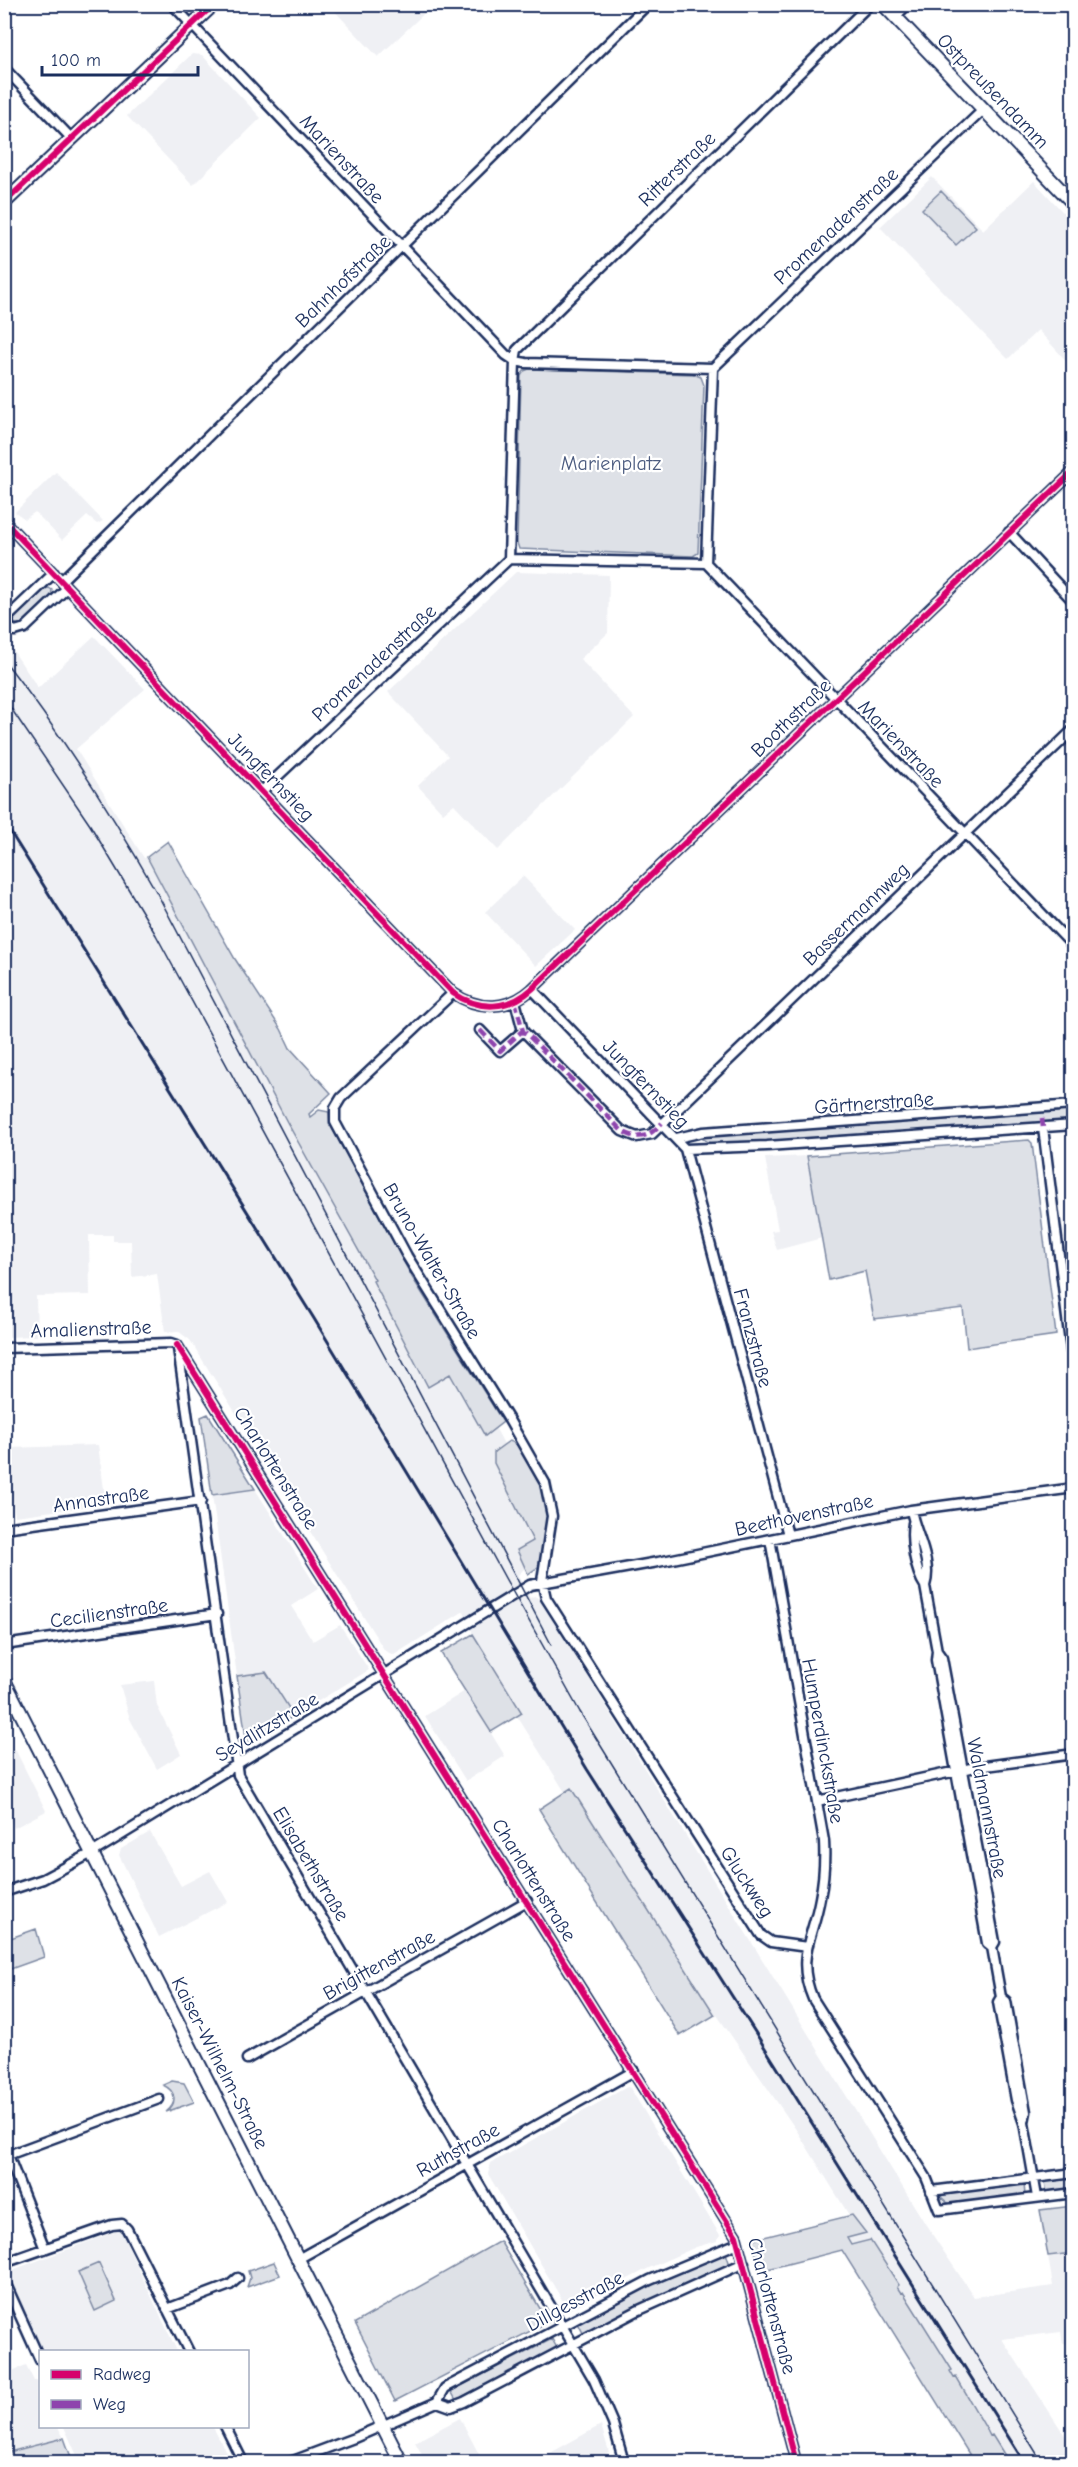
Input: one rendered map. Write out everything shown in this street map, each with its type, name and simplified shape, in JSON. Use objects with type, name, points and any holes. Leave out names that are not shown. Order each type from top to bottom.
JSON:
[{"type":"main road","points":[[4,203],[214,4]]},
{"type":"main road","name":"Ostpreußendamm","points":[[883,4],[1074,204]]},
{"type":"main road","name":"Kaiser-Wilhelm-Straße","points":[[4,1680],[401,2463]]},
{"type":"street","name":"Marienstraße","points":[[172,4],[402,246],[515,361]]},
{"type":"street","name":"Bahnhofstraße","points":[[64,584],[648,4]]},
{"type":"street","name":"Ritterstraße","points":[[515,361],[517,350],[870,4]]},
{"type":"street","points":[[896,18],[909,4]]},
{"type":"street","points":[[4,68],[72,139]]},
{"type":"street","name":"Promenadenstraße","points":[[713,368],[983,110]]},
{"type":"street","points":[[515,361],[713,368],[706,563],[509,560],[515,361]]},
{"type":"street","name":"Boothstraße","points":[[532,989],[1074,471]]},
{"type":"street","name":"Jungfernstieg","points":[[4,521],[453,993],[467,1003],[495,1006],[515,1001],[532,989],[677,1138],[685,1149]]},
{"type":"street","points":[[1009,532],[1074,602]]},
{"type":"street","name":"Promenadenstraße","points":[[262,791],[509,560]]},
{"type":"street","name":"Marienstraße","points":[[706,563],[1074,947]]},
{"type":"street","points":[[54,573],[9,616],[7,624],[11,630],[20,631],[25,628],[64,584]]},
{"type":"street","name":"Bassermannweg","points":[[523,1032],[622,1131],[637,1137],[652,1134],[1074,729]]},
{"type":"street","name":"Bruno-Walter-Straße","points":[[453,993],[340,1098],[335,1108],[335,1122],[407,1256],[509,1420],[545,1484],[551,1507],[552,1527],[542,1581]]},
{"type":"street","points":[[480,1030],[500,1051],[523,1032],[515,1001]]},
{"type":"street","name":"Gärtnerstraße","points":[[677,1138],[703,1132],[1074,1104]]},
{"type":"street","name":"Gärtnerstraße","points":[[685,1149],[767,1146],[1074,1125]]},
{"type":"street","points":[[1043,1128],[1074,1374]]},
{"type":"street","name":"Franzstraße","points":[[685,1149],[788,1535]]},
{"type":"street","name":"Amalienstraße","points":[[4,1348],[171,1343],[177,1345]]},
{"type":"street","name":"Elisabethstraße","points":[[177,1345],[201,1501],[238,1775],[574,2345],[607,2409],[624,2463]]},
{"type":"street","name":"Charlottenstraße","points":[[177,1345],[725,2217],[738,2243],[744,2263],[796,2463]]},
{"type":"street","name":"Beethovenstraße","points":[[542,1581],[658,1562],[911,1510],[1074,1488]]},
{"type":"street","name":"Annastraße","points":[[4,1528],[201,1501]]},
{"type":"street","name":"Waldmannstraße","points":[[911,1510],[914,1523],[911,1533],[920,1580],[925,1586],[937,1651],[936,1660],[942,1675],[987,1943],[992,1947],[1001,1997],[1006,2001],[1016,2079],[1026,2112],[1024,2123],[1037,2197]]},
{"type":"street","name":"Humperdinckstraße","points":[[770,1539],[824,1841],[824,1870],[820,1898],[807,1947]]},
{"type":"street","name":"Seydlitzstraße","points":[[4,1892],[43,1879],[92,1853],[530,1585],[542,1581]]},
{"type":"street","name":"Gluckweg","points":[[542,1581],[546,1598],[761,1935],[771,1942],[807,1947]]},
{"type":"street","name":"Cecilienstraße","points":[[4,1645],[217,1614]]},
{"type":"street","points":[[818,1801],[959,1771],[1074,1755]]},
{"type":"street","name":"Brigittenstraße","points":[[247,2059],[527,1901]]},
{"type":"street","points":[[807,1947],[804,1967],[807,1985],[821,2014],[926,2177],[939,2210],[1074,2193]]},
{"type":"street","name":"Ruthstraße","points":[[298,2259],[634,2070]]},
{"type":"street","points":[[8,2155],[159,2100]]},
{"type":"street","points":[[4,2145],[45,2249]]},
{"type":"street","points":[[931,2191],[1074,2173]]},
{"type":"street","points":[[4,2263],[112,2225],[122,2224],[127,2229],[188,2350]]},
{"type":"street","name":"Dillgesstraße","points":[[290,2463],[437,2402],[445,2388],[650,2280],[738,2243]]},
{"type":"street","name":"Dillgesstraße","points":[[437,2402],[451,2407],[464,2402],[637,2311],[744,2263]]},
{"type":"street","points":[[167,2310],[230,2285],[238,2278]]},
{"type":"street","points":[[4,2280],[39,2358]]},
{"type":"street","points":[[226,2428],[243,2463]]},
{"type":"shaded area","points":[[329,5],[433,5],[378,57]]},
{"type":"shaded area","points":[[192,54],[202,55],[261,118],[193,185],[127,116]]},
{"type":"shaded area","points":[[932,177],[983,230],[1034,181],[1073,223],[1073,368],[1038,330],[1008,359],[880,227]]},
{"type":"shaded area","points":[[56,472],[103,521],[97,524],[87,516],[62,540],[35,512],[25,519],[15,512]]},
{"type":"shaded area","points":[[516,572],[609,575],[608,633],[580,659],[634,717],[498,850],[454,804],[443,813],[418,786],[448,756],[388,692]]},
{"type":"shaded area","points":[[94,636],[145,689],[76,749],[144,858],[147,857],[287,1122],[376,1280],[374,1281],[428,1387],[450,1373],[485,1435],[496,1429],[504,1444],[498,1448],[494,1462],[533,1541],[517,1550],[525,1568],[518,1575],[530,1598],[534,1596],[540,1599],[926,2225],[974,2297],[1053,2286],[1048,2256],[1073,2253],[1073,2343],[1063,2344],[1061,2332],[1002,2339],[1073,2448],[1073,2462],[985,2462],[835,2219],[849,2215],[797,2131],[715,2015],[572,1788],[565,1792],[517,1716],[521,1713],[473,1634],[464,1611],[394,1655],[385,1651],[190,1340],[178,1331],[165,1332],[157,1274],[132,1277],[131,1241],[113,1241],[113,1235],[89,1235],[90,1295],[36,1296],[37,1336],[5,1337],[4,637],[38,688]]},
{"type":"shaded area","points":[[523,876],[575,930],[536,966],[485,912]]},
{"type":"shaded area","points":[[807,1156],[822,1238],[777,1250],[771,1231],[778,1230],[765,1158]]},
{"type":"shaded area","points":[[98,1445],[106,1504],[15,1516],[8,1468],[11,1467],[9,1448]]},
{"type":"shaded area","points":[[255,1489],[318,1589],[291,1606],[313,1641],[340,1625],[369,1670],[294,1716],[266,1672],[237,1676],[212,1495]]},
{"type":"shaded area","points":[[154,1681],[157,1706],[181,1754],[157,1769],[130,1719],[120,1685]]},
{"type":"shaded area","points":[[465,1691],[505,1756],[466,1781],[425,1716]]},
{"type":"shaded area","points":[[15,1749],[46,1811],[14,1828],[5,1810],[4,1755]]},
{"type":"shaded area","points":[[150,1832],[181,1886],[210,1871],[228,1902],[159,1937],[119,1855],[121,1849]]},
{"type":"shaded area","points":[[627,2087],[630,2088],[720,2235],[717,2241],[696,2247],[649,2268],[568,2310],[488,2174],[491,2163]]},
{"type":"shaded area","points":[[120,2230],[177,2350],[43,2350],[7,2272]]},
{"type":"shaded area","points":[[26,2365],[34,2381],[39,2381],[39,2428],[59,2428],[64,2438],[5,2453],[5,2374]]},
{"type":"shaded area","points":[[460,2418],[483,2462],[426,2462],[415,2442]]},
{"type":"shaded area","points":[[601,2425],[609,2452],[590,2462],[534,2462]]},
{"type":"shaded area","points":[[64,2428],[214,2428],[231,2462],[80,2462]]},
{"type":"green space","points":[[941,191],[976,227],[956,245],[922,209]]},
{"type":"green space","name":"Marienplatz","points":[[529,369],[693,374],[701,377],[704,385],[698,553],[693,556],[519,549],[517,543],[521,376]]},
{"type":"green space","points":[[43,589],[52,590],[51,597],[23,624],[14,623],[15,616]]},
{"type":"green space","points":[[168,841],[235,959],[281,1029],[290,1048],[331,1093],[309,1114],[310,1117],[319,1110],[329,1112],[330,1124],[412,1277],[503,1422],[485,1436],[450,1374],[428,1387],[373,1281],[375,1280],[287,1122],[147,857]]},
{"type":"green space","points":[[1073,1109],[1073,1121],[723,1145],[713,1145],[700,1137]]},
{"type":"green space","points":[[1029,1140],[1032,1143],[1056,1335],[967,1348],[963,1308],[874,1319],[865,1271],[829,1280],[807,1156]]},
{"type":"green space","points":[[208,1414],[255,1489],[212,1495],[201,1417]]},
{"type":"green space","points":[[509,1441],[518,1446],[536,1475],[542,1488],[547,1511],[541,1565],[528,1574],[517,1550],[533,1541],[494,1463],[494,1452]]},
{"type":"green space","points":[[473,1634],[522,1713],[491,1732],[441,1653]]},
{"type":"green space","points":[[266,1672],[294,1716],[247,1744],[237,1676]]},
{"type":"green space","points":[[571,1788],[715,2015],[680,2036],[539,1809]]},
{"type":"green space","points":[[36,1929],[44,1957],[5,1971],[5,1940]]},
{"type":"green space","points":[[172,2081],[184,2083],[194,2102],[166,2112],[170,2109],[174,2097],[171,2090],[163,2085]]},
{"type":"green space","points":[[1073,2176],[1073,2189],[1046,2191],[1045,2180]]},
{"type":"green space","points":[[1024,2183],[1025,2195],[949,2204],[941,2197],[943,2192]]},
{"type":"green space","points":[[1073,2206],[1073,2253],[1048,2256],[1040,2210]]},
{"type":"green space","points":[[852,2215],[866,2233],[847,2238],[851,2245],[870,2240],[899,2285],[897,2287],[901,2293],[903,2292],[952,2370],[950,2371],[954,2378],[956,2377],[990,2436],[992,2435],[1009,2462],[974,2462],[842,2250],[760,2271],[752,2240]]},
{"type":"green space","points":[[500,2241],[548,2322],[395,2401],[355,2323]]},
{"type":"green space","points":[[726,2253],[730,2265],[643,2303],[584,2335],[578,2323],[657,2282]]},
{"type":"green space","points":[[274,2262],[280,2275],[247,2287],[250,2278],[248,2271]]},
{"type":"green space","points":[[99,2263],[116,2301],[95,2311],[78,2272]]},
{"type":"green space","points":[[552,2339],[557,2348],[456,2400],[451,2391]]},
{"type":"green space","points":[[64,2438],[72,2460],[5,2462],[5,2453]]},
{"type":"tram line","points":[[4,660],[85,774],[157,893],[551,1644]]},
{"type":"tram line","points":[[4,698],[90,825],[156,935],[580,1712],[1042,2462]]},
{"type":"railway","points":[[4,822],[313,1317],[587,1769],[755,2032],[1024,2462]]},
{"type":"marked path","points":[[515,1001],[523,1031]]},
{"type":"marked path","points":[[480,1030],[500,1051],[521,1032],[526,1033],[622,1131],[639,1137],[653,1132],[662,1123]]},
{"type":"marked path","points":[[1042,1118],[1043,1128]]},
{"type":"cycle path","points":[[4,203],[214,4]]},
{"type":"cycle path","points":[[4,521],[453,993],[473,1003],[494,1006],[514,1001],[532,989],[1074,471]]},
{"type":"cycle path","points":[[177,1345],[736,2236],[796,2462]]}]
